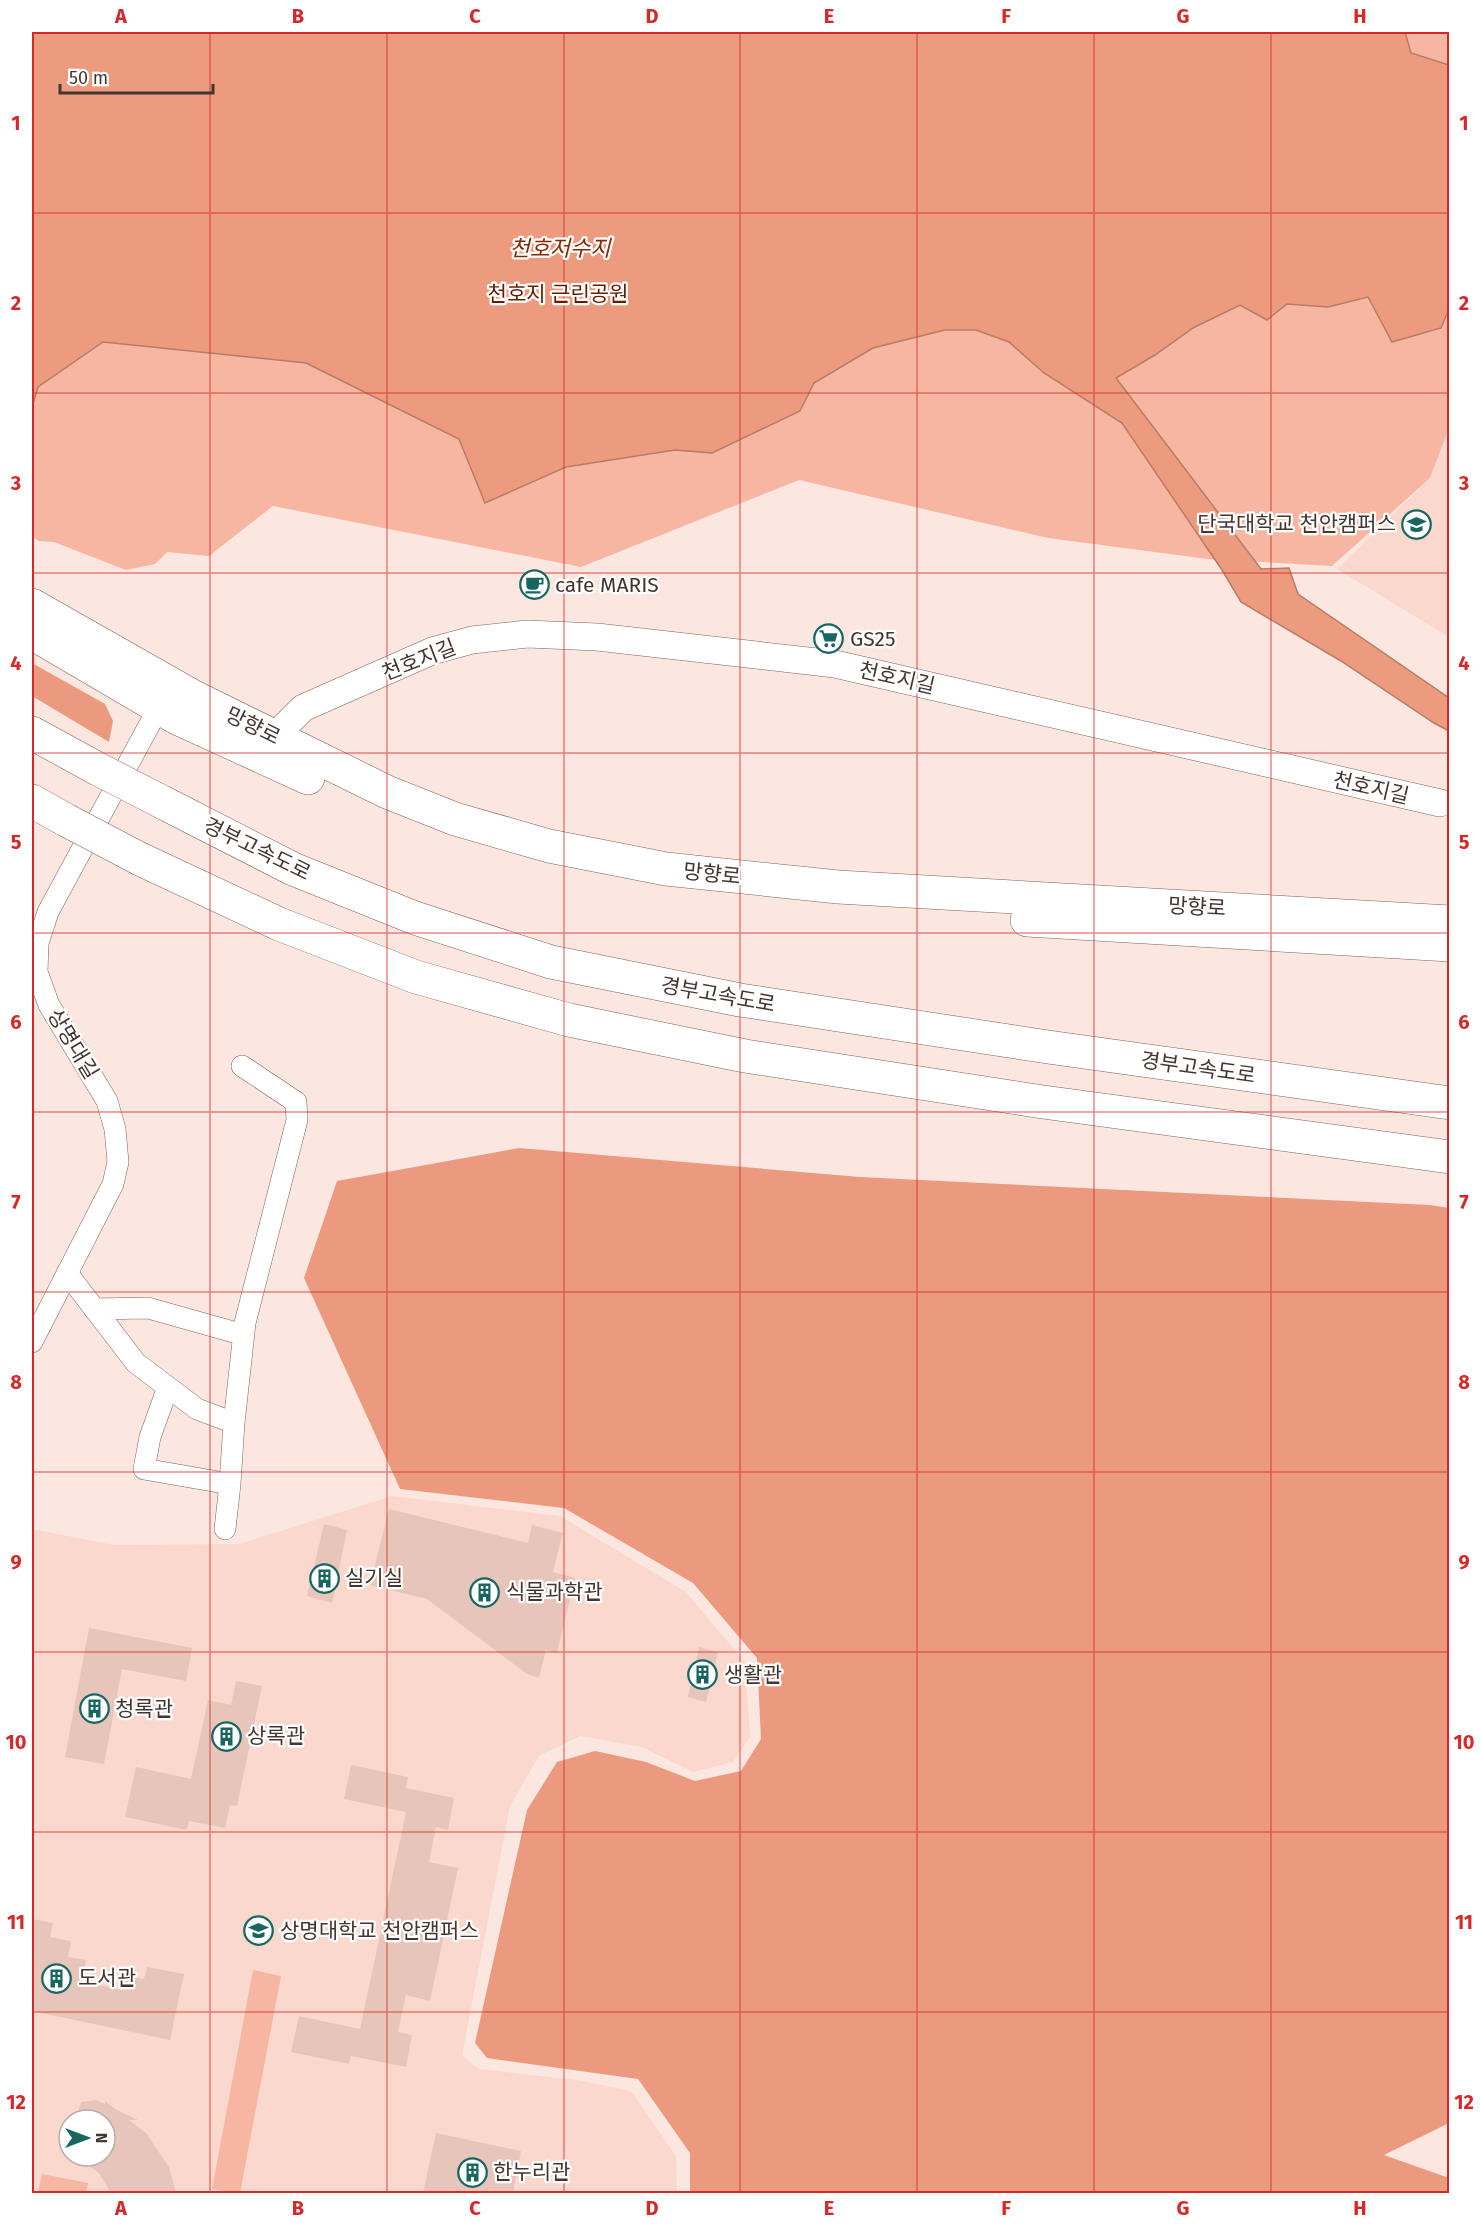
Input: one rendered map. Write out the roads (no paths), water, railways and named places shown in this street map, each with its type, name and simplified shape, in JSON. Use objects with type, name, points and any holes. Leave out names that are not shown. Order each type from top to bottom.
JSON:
[{"type":"main road","name":"망향로","points":[[32,605],[165,696]]},
{"type":"main road","name":"망향로","points":[[32,633],[273,749],[455,819],[549,846],[666,869],[838,887],[1449,922]]},
{"type":"main road","name":"경부고속도로","points":[[32,732],[96,768],[293,869],[415,918],[551,962],[740,1000],[1048,1047],[1449,1103]]},
{"type":"main road","name":"망향로","points":[[273,749],[346,795],[445,837],[535,865],[641,885],[734,899],[844,909],[1449,945]]},
{"type":"main road","points":[[32,801],[140,860],[279,924],[416,977],[569,1020],[745,1056],[1043,1102],[1449,1157]]},
{"type":"street","name":"천호지길","points":[[273,749],[286,725],[303,708],[432,651],[472,640],[527,634],[597,637],[835,664],[1444,805]]},
{"type":"street","name":"상명대길","points":[[32,1342],[113,1184],[118,1162],[115,1129],[107,1101],[49,1005],[37,972],[38,943],[48,912],[165,696]]},
{"type":"street","points":[[225,1529],[245,1323],[297,1120],[296,1102],[242,1066]]},
{"type":"street","points":[[67,1273],[136,1364],[197,1409],[234,1423]]},
{"type":"street","points":[[94,1309],[148,1308],[244,1335]]},
{"type":"street","points":[[168,1387],[150,1437],[144,1469],[230,1484]]},
{"type":"water","name":"천호저수지","points":[[32,32],[1405,32],[1411,53],[1449,65],[1450,306],[1441,328],[1392,342],[1368,297],[1328,307],[1287,304],[1267,320],[1240,305],[1193,328],[1155,355],[1116,378],[1261,569],[1289,568],[1298,594],[1449,698],[1449,731],[1341,661],[1241,602],[1222,570],[1122,423],[1044,373],[1009,342],[976,330],[945,330],[873,348],[814,383],[800,411],[712,453],[675,450],[566,467],[485,503],[459,439],[306,363],[103,342],[38,387],[32,407]]},
{"type":"place","name":"단국대학교 천안캠퍼스","points":[[1417,524]]},
{"type":"place","name":"cafe MARIS","points":[[534,585]]},
{"type":"place","name":"GS25","points":[[829,639]]},
{"type":"place","name":"실기실","points":[[324,1578]]},
{"type":"place","name":"식물과학관","points":[[485,1592]]},
{"type":"place","name":"생활관","points":[[703,1675]]},
{"type":"place","name":"청록관","points":[[94,1709]]},
{"type":"place","name":"상록관","points":[[226,1736]]},
{"type":"place","name":"상명대학교 천안캠퍼스","points":[[259,1931]]},
{"type":"place","name":"도서관","points":[[57,1978]]},
{"type":"place","name":"한누리관","points":[[472,2172]]},
{"type":"park label","name":"천호지 근린공원","points":[[558,294]]}]
